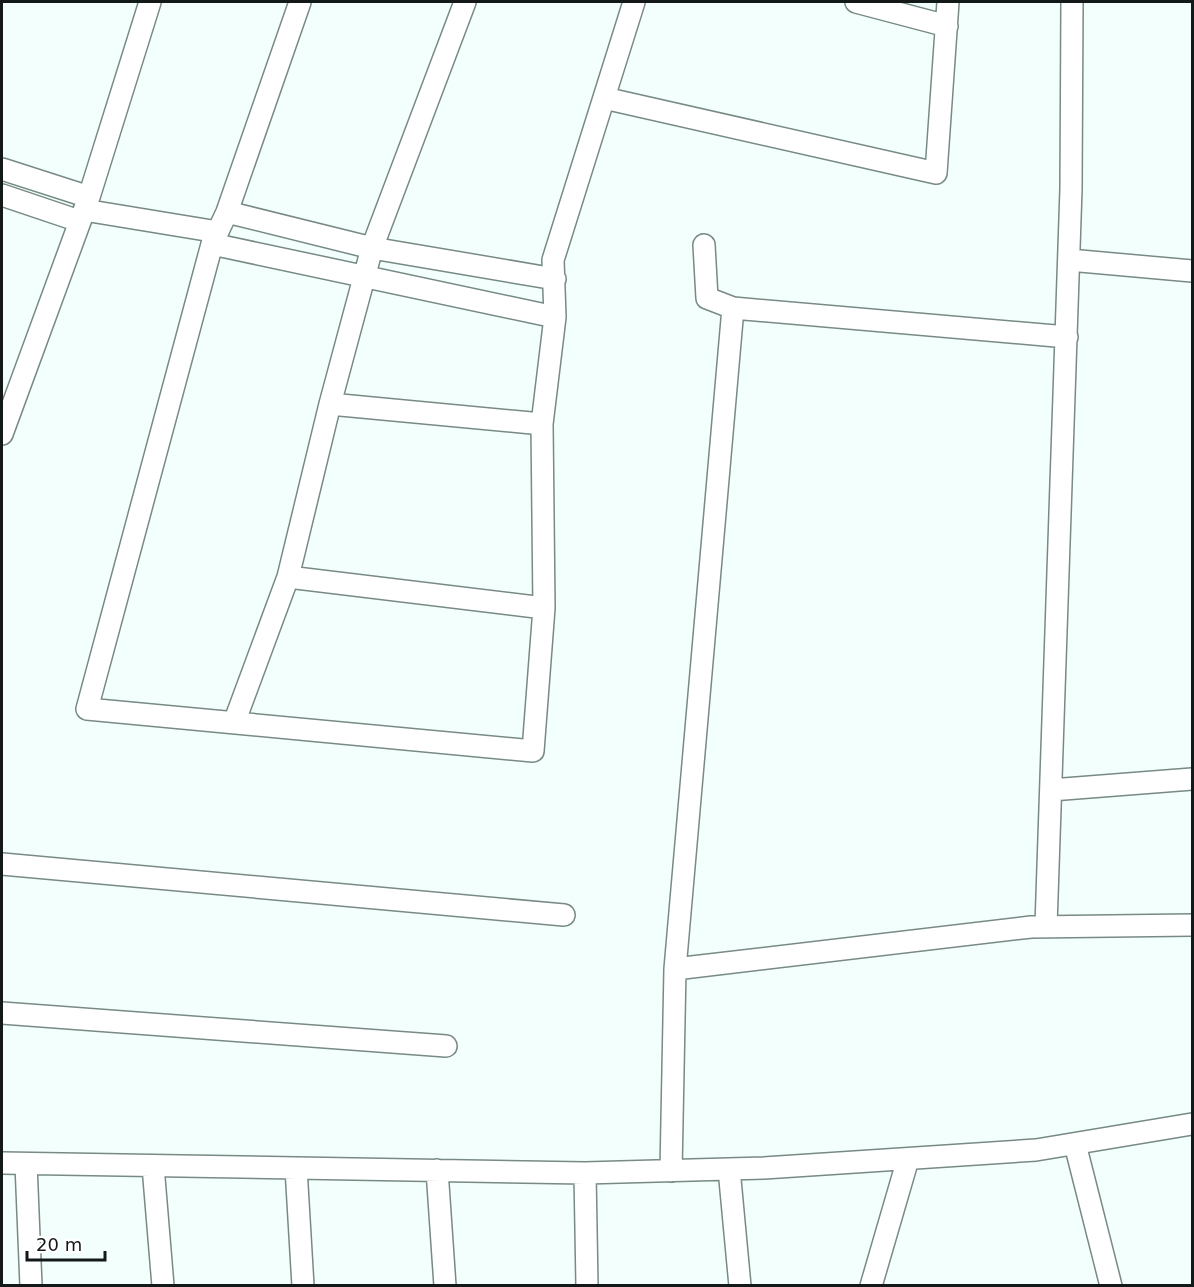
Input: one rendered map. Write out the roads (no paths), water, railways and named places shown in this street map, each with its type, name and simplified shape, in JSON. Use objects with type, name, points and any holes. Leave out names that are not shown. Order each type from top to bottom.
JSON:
[{"type":"street","points":[[2,434],[84,209],[150,2]]},
{"type":"street","points":[[300,2],[227,212],[215,238],[87,709],[533,751],[544,608],[542,424],[555,317],[553,260],[634,2]]},
{"type":"street","points":[[234,723],[288,577],[330,404],[372,248],[465,2]]},
{"type":"street","points":[[856,2],[947,26]]},
{"type":"street","points":[[604,98],[936,173],[948,2]]},
{"type":"street","points":[[1046,926],[1069,260],[1072,2]]},
{"type":"street","points":[[2,169],[84,209]]},
{"type":"street","points":[[2,195],[84,209],[215,238],[364,277],[555,317]]},
{"type":"street","points":[[227,212],[372,248],[555,279]]},
{"type":"street","points":[[704,246],[707,298],[733,308],[1066,337]]},
{"type":"street","points":[[1069,260],[1192,271]]},
{"type":"street","points":[[671,1171],[675,969],[733,308]]},
{"type":"street","points":[[330,404],[542,424]]},
{"type":"street","points":[[288,577],[544,608]]},
{"type":"street","points":[[1051,790],[1192,779]]},
{"type":"street","points":[[2,864],[564,915]]},
{"type":"street","points":[[675,969],[1046,926],[1192,925]]},
{"type":"street","points":[[2,1013],[446,1046]]},
{"type":"street","points":[[2,1163],[585,1173],[671,1171],[1035,1150],[1192,1124]]},
{"type":"street","points":[[1075,1144],[1111,1286]]},
{"type":"street","points":[[870,1286],[908,1159]]},
{"type":"street","points":[[26,1164],[31,1286]]},
{"type":"street","points":[[153,1166],[163,1286]]},
{"type":"street","points":[[296,1168],[303,1286]]},
{"type":"street","points":[[729,1169],[740,1286]]},
{"type":"street","points":[[437,1170],[446,1286]]},
{"type":"street","points":[[585,1173],[587,1286]]}]
